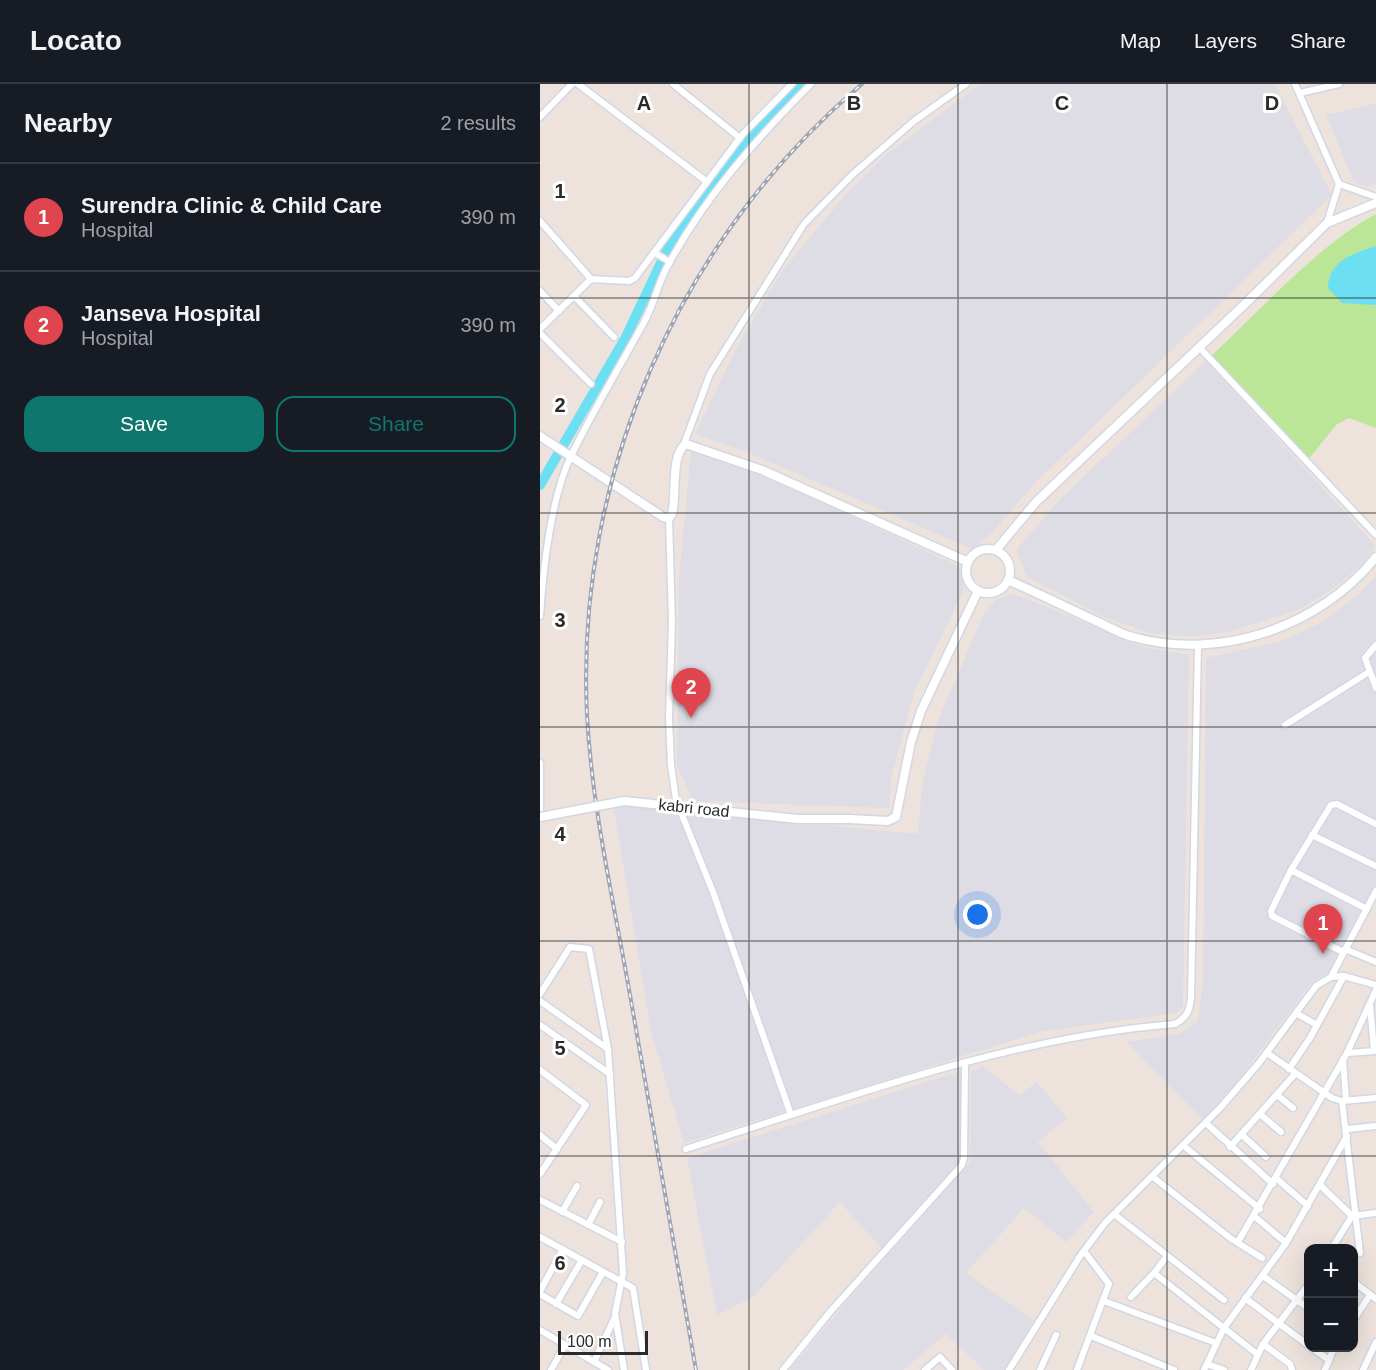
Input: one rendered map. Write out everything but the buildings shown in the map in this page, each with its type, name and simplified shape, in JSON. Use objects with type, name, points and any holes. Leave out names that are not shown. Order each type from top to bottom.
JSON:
[{"type":"street","points":[[540,117],[572,84]]},
{"type":"street","points":[[578,84],[706,181]]},
{"type":"street","points":[[673,84],[740,138]]},
{"type":"street","points":[[591,384],[540,331],[591,279],[632,280],[655,253],[740,138],[792,84]]},
{"type":"street","points":[[540,616],[544,550],[569,455],[645,321],[670,262],[697,220],[740,159],[811,84]]},
{"type":"street","points":[[791,1115],[720,911],[676,800],[671,765],[669,718],[672,623],[669,518],[673,510],[677,461],[710,374],[804,224],[852,175],[914,121],[966,84]]},
{"type":"street","points":[[1295,84],[1339,184],[1327,223]]},
{"type":"street","points":[[1300,93],[1339,84]]},
{"type":"street","points":[[730,151],[740,159]]},
{"type":"street","points":[[1339,184],[1376,197]]},
{"type":"street","points":[[996,550],[1036,502],[1327,223],[1376,203]]},
{"type":"street","points":[[685,211],[697,220]]},
{"type":"street","points":[[540,221],[591,279]]},
{"type":"street","points":[[655,253],[670,262]]},
{"type":"street","points":[[540,291],[560,311]]},
{"type":"street","points":[[574,296],[614,337]]},
{"type":"street","points":[[1199,347],[1376,535]]},
{"type":"street","points":[[540,436],[660,516],[669,518]]},
{"type":"street","points":[[684,444],[762,470],[968,562]]},
{"type":"street","points":[[979,550],[996,550],[1008,562],[1008,579],[996,592],[978,591],[967,580],[968,562],[979,550]]},
{"type":"street","points":[[1008,579],[1130,636],[1152,642],[1198,645],[1282,627],[1338,596],[1376,557]]},
{"type":"street","name":"kabri road","points":[[540,817],[624,801],[798,819],[888,821],[896,817],[911,742],[921,711],[978,591]]},
{"type":"street","points":[[686,1149],[791,1115],[965,1064],[1070,1038],[1175,1024],[1189,1011],[1198,645]]},
{"type":"street","points":[[1376,645],[1365,658],[1376,688]]},
{"type":"street","points":[[1284,725],[1369,672]]},
{"type":"street","points":[[540,763],[540,810]]},
{"type":"street","points":[[1376,824],[1334,804],[1328,809],[1291,870],[1270,915],[1344,950],[1376,962]]},
{"type":"street","points":[[1312,835],[1376,866]]},
{"type":"street","points":[[1291,870],[1367,909]]},
{"type":"street","points":[[1331,977],[1376,891]]},
{"type":"street","points":[[540,994],[570,946],[587,948],[591,953],[608,1049],[623,1282],[615,1314],[594,1362]]},
{"type":"street","points":[[1230,1147],[1277,1095],[1344,976]]},
{"type":"street","points":[[1009,1370],[1084,1251],[1114,1214],[1206,1123],[1267,1053],[1316,986],[1331,977],[1344,976],[1376,985]]},
{"type":"street","points":[[1238,1242],[1260,1209],[1345,1056],[1376,990]]},
{"type":"street","points":[[540,1001],[608,1049]]},
{"type":"street","points":[[1345,1056],[1375,1051],[1370,1003]]},
{"type":"street","points":[[1296,1013],[1317,1025]]},
{"type":"street","points":[[540,1025],[610,1074]]},
{"type":"street","points":[[1267,1053],[1322,1094],[1344,1101],[1376,1098]]},
{"type":"street","points":[[1345,1056],[1344,1101],[1354,1215],[1360,1253]]},
{"type":"street","points":[[783,1370],[830,1312],[962,1166],[965,1064]]},
{"type":"street","points":[[540,1070],[586,1106],[541,1172]]},
{"type":"street","points":[[1277,1095],[1293,1108]]},
{"type":"street","points":[[1260,1114],[1281,1132]]},
{"type":"street","points":[[1206,1123],[1230,1147],[1308,1206]]},
{"type":"street","points":[[1347,1132],[1376,1126]]},
{"type":"street","points":[[1224,1370],[1206,1367],[1216,1343],[1245,1298],[1286,1243],[1320,1185],[1347,1132]]},
{"type":"street","points":[[1241,1134],[1266,1157]]},
{"type":"street","points":[[540,1136],[557,1149]]},
{"type":"street","points":[[1184,1146],[1260,1209]]},
{"type":"street","points":[[1153,1177],[1262,1258]]},
{"type":"street","points":[[1320,1185],[1354,1215],[1376,1213]]},
{"type":"street","points":[[562,1212],[577,1186]]},
{"type":"street","points":[[540,1200],[622,1242]]},
{"type":"street","points":[[588,1225],[600,1202]]},
{"type":"street","points":[[1114,1214],[1224,1300]]},
{"type":"street","points":[[1335,1244],[1354,1215]]},
{"type":"street","points":[[1254,1216],[1286,1243]]},
{"type":"street","points":[[540,1237],[623,1282],[634,1291],[646,1370]]},
{"type":"street","points":[[563,1249],[540,1292],[556,1304],[579,1315],[603,1272]]},
{"type":"street","points":[[1077,1370],[1104,1301],[1109,1281],[1084,1251]]},
{"type":"street","points":[[1131,1297],[1167,1256]]},
{"type":"street","points":[[556,1304],[582,1260]]},
{"type":"street","points":[[1154,1273],[1257,1354]]},
{"type":"street","points":[[1263,1276],[1304,1305]]},
{"type":"street","points":[[1358,1286],[1373,1297],[1358,1308]]},
{"type":"street","points":[[1251,1370],[1263,1344],[1304,1291]]},
{"type":"street","points":[[1245,1298],[1304,1342]]},
{"type":"street","points":[[1104,1301],[1216,1343]]},
{"type":"street","points":[[615,1314],[624,1370]]},
{"type":"street","points":[[540,1330],[605,1369]]},
{"type":"street","points":[[1040,1370],[1056,1335]]},
{"type":"street","points":[[1091,1336],[1174,1370]]},
{"type":"street","points":[[1363,1370],[1373,1353],[1376,1342]]},
{"type":"street","points":[[1263,1344],[1290,1364],[1292,1370]]},
{"type":"street","points":[[551,1370],[565,1345]]},
{"type":"street","points":[[1319,1352],[1329,1360]]},
{"type":"street","points":[[1324,1370],[1332,1352]]},
{"type":"street","points":[[925,1370],[940,1357],[952,1370]]},
{"type":"shaded area","points":[[980,84],[1275,84],[1332,195],[1035,483],[990,535],[972,549],[749,453],[695,434],[737,347],[782,271],[846,194],[883,157]]},
{"type":"shaded area","points":[[1376,103],[1376,184],[1365,186],[1354,182],[1326,115]]},
{"type":"shaded area","points":[[1206,361],[1376,546],[1360,566],[1334,588],[1298,610],[1228,632],[1188,637],[1151,633],[1107,618],[1027,577],[1016,550],[1061,498]]},
{"type":"shaded area","points":[[691,450],[779,483],[958,566],[964,579],[963,591],[914,693],[892,774],[889,808],[693,801],[677,766],[679,579]]},
{"type":"shaded area","points":[[1376,576],[1376,885],[1330,972],[1312,982],[1237,1082],[1203,1119],[1127,1042],[1179,1034],[1198,1021],[1203,979],[1206,658],[1282,641],[1324,621],[1358,595]]},
{"type":"shaded area","points":[[1015,594],[1144,647],[1189,655],[1183,1006],[1178,1013],[1043,1031],[684,1143],[651,1031],[613,805],[918,834],[922,785],[938,721],[984,613],[997,599]]},
{"type":"shaded area","points":[[983,1066],[1019,1095],[1037,1082],[1067,1118],[1038,1142],[1094,1212],[1066,1242],[1024,1208],[966,1273],[1035,1321],[1007,1370],[984,1370],[946,1334],[903,1370],[790,1370],[848,1300],[970,1162],[971,1071]]},
{"type":"shaded area","points":[[961,1071],[960,1161],[882,1249],[840,1202],[753,1297],[717,1315],[687,1158]]},
{"type":"green space","points":[[1376,214],[1376,428],[1349,418],[1336,425],[1308,460],[1210,357],[1311,261]]},
{"type":"water","points":[[1376,246],[1376,305],[1342,303],[1328,288],[1329,278],[1333,271],[1351,255]]},
{"type":"waterway","points":[[540,485],[626,337],[670,244],[718,176],[759,126],[804,84]]},
{"type":"railway","points":[[696,1370],[604,856],[594,785],[587,715],[588,625],[599,537],[620,451],[651,368],[691,288],[740,214],[797,146],[862,84]]},
{"type":"place","name":"Janseva Hospital","points":[[691,718]]},
{"type":"place","name":"Surendra Clinic & Child Care","points":[[1323,954]]}]
